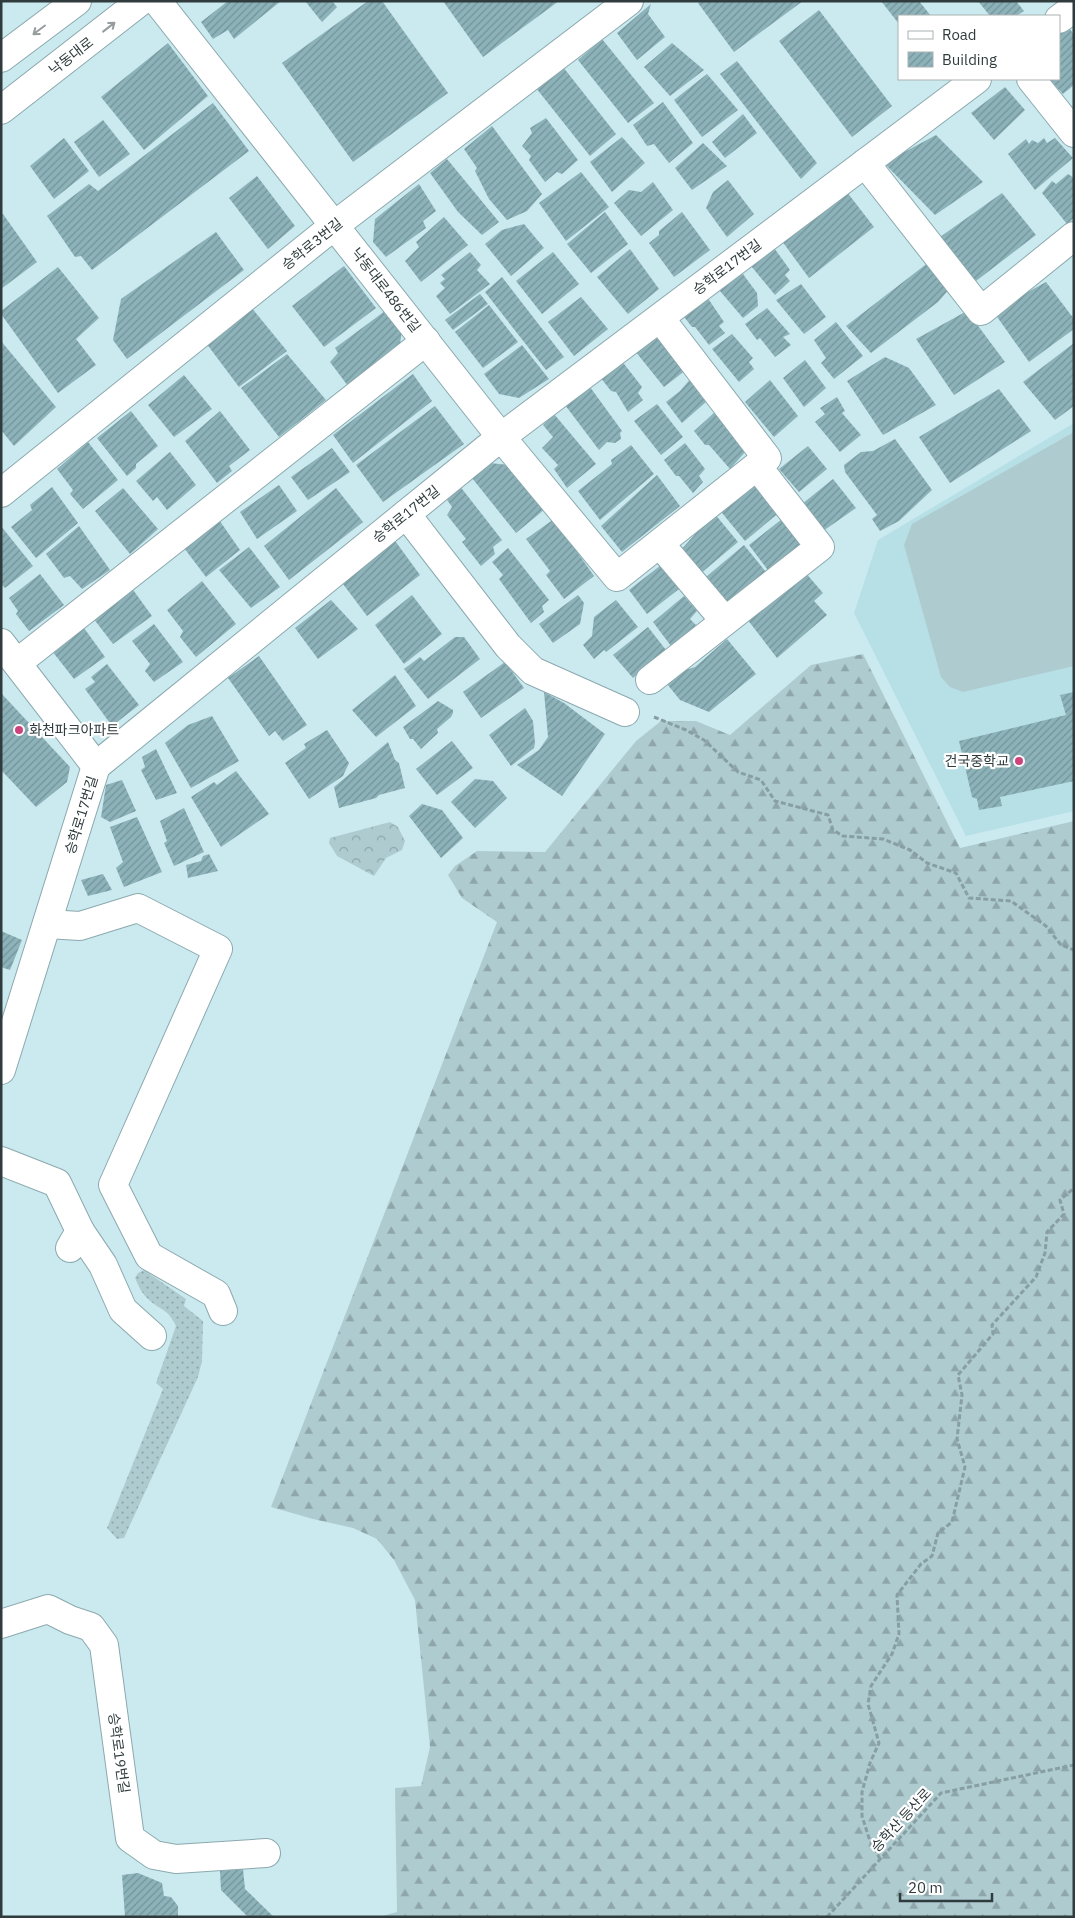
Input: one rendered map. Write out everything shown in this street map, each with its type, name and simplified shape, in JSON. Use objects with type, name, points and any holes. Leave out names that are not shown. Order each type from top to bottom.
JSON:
[{"type":"street","points":[[1,58],[77,1]]},
{"type":"street","name":"낙동대로","points":[[1,110],[141,1]]},
{"type":"street","name":"낙동대로486번길","points":[[157,1],[501,437],[617,577],[660,544]]},
{"type":"street","name":"승학로3번길","points":[[1,493],[335,225],[629,1]]},
{"type":"street","points":[[1060,18],[1074,8]]},
{"type":"street","name":"승학로17번길","points":[[1,1070],[96,766],[501,437],[976,80]]},
{"type":"street","points":[[1032,80],[1074,133]]},
{"type":"street","points":[[865,163],[981,311],[1074,236]]},
{"type":"street","points":[[660,318],[767,458],[660,544],[725,621]]},
{"type":"street","points":[[96,766],[9,653],[426,341]]},
{"type":"street","points":[[650,680],[820,546],[757,466]]},
{"type":"street","points":[[406,514],[508,646],[533,671],[625,712]]},
{"type":"street","points":[[47,924],[80,926],[138,908],[218,949],[113,1185],[148,1256],[216,1294],[223,1311]]},
{"type":"street","points":[[1,1161],[57,1183],[75,1239],[103,1265],[123,1310],[152,1336]]},
{"type":"street","name":"승학로19번길","points":[[1,1624],[48,1608],[70,1620],[91,1627],[104,1645],[130,1838],[154,1855],[176,1859],[266,1853]]},
{"type":"path","points":[[625,712],[644,712],[704,740],[738,772],[761,780],[763,786],[775,801],[828,814],[833,830],[843,836],[883,839],[910,850],[927,862],[956,873],[969,898],[1011,901],[1046,926],[1061,945],[1074,950]]},
{"type":"path","points":[[880,1859],[868,1838],[862,1816],[862,1792],[879,1743],[868,1704],[871,1686],[892,1654],[898,1634],[896,1595],[921,1564],[932,1556],[938,1533],[952,1522],[965,1467],[958,1439],[962,1395],[958,1375],[994,1334],[992,1324],[1036,1278],[1045,1253],[1047,1232],[1064,1214],[1060,1200],[1074,1188]]},
{"type":"path","name":"승학산 등산로","points":[[826,1917],[941,1793],[1074,1766]]},
{"type":"shaded area","points":[[1074,423],[1074,811],[966,836],[854,613],[878,540]]},
{"type":"green space","points":[[1074,432],[1074,666],[963,692],[950,687],[941,677],[904,545],[912,524]]},
{"type":"green space","points":[[863,654],[960,848],[1074,821],[1074,1917],[379,1917],[397,1912],[395,1788],[421,1786],[430,1747],[415,1600],[394,1560],[377,1539],[353,1528],[271,1507],[497,922],[462,898],[448,875],[455,866],[477,851],[545,852],[636,741],[661,721],[696,721],[730,735],[811,665]]},
{"type":"green space","points":[[390,822],[398,827],[405,841],[402,850],[386,858],[374,876],[337,856],[329,843],[330,838]]},
{"type":"green space","points":[[144,1270],[186,1299],[184,1306],[203,1321],[202,1361],[198,1377],[124,1538],[117,1539],[107,1528],[163,1389],[156,1383],[176,1326],[170,1315],[147,1298],[140,1288],[135,1278],[138,1273]]},
{"type":"building","points":[[228,1],[281,1],[234,39],[228,30],[213,39],[201,22]]},
{"type":"building","points":[[305,1],[332,1],[337,7],[322,22]]},
{"type":"building","points":[[368,1],[382,1],[448,93],[353,162],[282,63]]},
{"type":"building","points":[[443,1],[559,1],[483,57]]},
{"type":"building","points":[[701,1],[803,1],[734,52],[698,3]]},
{"type":"building","points":[[881,1],[919,1],[930,15],[898,15],[898,23]]},
{"type":"building","points":[[978,1],[1016,1],[1024,11],[1018,15],[989,15]]},
{"type":"building","points":[[651,4],[648,14],[665,37],[637,60],[617,33]]},
{"type":"building","points":[[819,10],[892,106],[852,137],[779,41]]},
{"type":"building","points":[[1068,26],[1074,35],[1074,85],[1063,94],[1050,80],[1060,80],[1060,32]]},
{"type":"building","points":[[602,39],[654,103],[628,123],[578,60]]},
{"type":"building","points":[[168,43],[208,96],[144,150],[101,97]]},
{"type":"building","points":[[672,43],[704,70],[670,96],[644,67]]},
{"type":"building","points":[[737,61],[817,163],[801,179],[720,74]]},
{"type":"building","points":[[563,67],[616,134],[590,156],[536,88]]},
{"type":"building","points":[[707,74],[738,110],[702,137],[674,100]]},
{"type":"building","points":[[1005,87],[1025,110],[994,140],[971,113]]},
{"type":"building","points":[[663,102],[693,143],[669,163],[654,144],[647,146],[633,125]]},
{"type":"building","points":[[213,103],[249,151],[92,270],[81,256],[75,257],[47,216],[89,184],[98,191]]},
{"type":"building","points":[[743,114],[757,133],[725,158],[712,142]]},
{"type":"building","points":[[546,118],[578,160],[562,174],[557,172],[545,182],[529,160],[531,156],[522,146],[532,133],[530,128]]},
{"type":"building","points":[[103,120],[130,154],[99,177],[74,142]]},
{"type":"building","points":[[492,126],[542,194],[527,211],[507,220],[489,199],[475,171],[477,168],[464,149]]},
{"type":"building","points":[[936,135],[983,182],[935,215],[884,163]]},
{"type":"building","points":[[622,137],[645,163],[612,192],[590,162]]},
{"type":"building","points":[[64,138],[89,171],[54,199],[30,166]]},
{"type":"building","points":[[1044,138],[1047,143],[1055,138],[1073,158],[1035,190],[1008,154],[1026,139],[1029,144],[1032,140],[1038,143]]},
{"type":"building","points":[[703,143],[727,166],[692,190],[675,168]]},
{"type":"building","points":[[447,159],[499,222],[482,235],[458,212],[430,173]]},
{"type":"building","points":[[581,172],[609,207],[566,241],[539,203]]},
{"type":"building","points":[[1068,174],[1074,178],[1074,218],[1067,224],[1042,193],[1052,181],[1056,184]]},
{"type":"building","points":[[257,176],[295,226],[268,249],[229,198]]},
{"type":"building","points":[[728,180],[754,214],[727,237],[706,208],[713,192]]},
{"type":"building","points":[[653,182],[673,210],[641,236],[614,203],[629,190],[641,192]]},
{"type":"building","points":[[419,184],[436,211],[423,221],[426,228],[386,257],[373,242],[375,219]]},
{"type":"building","points":[[843,187],[874,227],[809,278],[779,237]]},
{"type":"building","points":[[1002,193],[1036,235],[976,281],[940,237]]},
{"type":"building","points":[[605,212],[628,244],[591,273],[567,244]]},
{"type":"building","points":[[682,212],[710,250],[674,277],[649,243],[659,235],[659,231]]},
{"type":"building","points":[[3,214],[37,262],[1,289],[1,215]]},
{"type":"building","points":[[444,217],[468,245],[421,282],[405,261],[419,247],[416,242]]},
{"type":"building","points":[[524,224],[544,248],[511,276],[485,244],[502,230]]},
{"type":"building","points":[[216,232],[244,270],[127,359],[113,340],[121,299]]},
{"type":"building","points":[[772,245],[790,270],[785,275],[790,281],[775,295],[747,261]]},
{"type":"building","points":[[630,249],[659,289],[628,314],[597,277]]},
{"type":"building","points":[[470,252],[481,265],[477,270],[490,284],[450,314],[436,296],[445,288],[440,283],[445,279],[441,275]]},
{"type":"building","points":[[553,252],[579,284],[542,314],[516,281]]},
{"type":"building","points":[[929,262],[951,287],[938,302],[871,353],[846,326]]},
{"type":"building","points":[[344,266],[376,308],[324,347],[292,306]]},
{"type":"building","points":[[737,266],[757,293],[758,306],[743,318],[714,284]]},
{"type":"building","points":[[58,267],[99,318],[76,339],[96,365],[58,393],[1,314],[1,311]]},
{"type":"building","points":[[502,277],[564,357],[546,370],[485,292]]},
{"type":"building","points":[[1046,282],[1074,319],[1074,329],[1029,362],[993,311]]},
{"type":"building","points":[[801,284],[826,317],[804,334],[776,300]]},
{"type":"building","points":[[480,294],[488,304],[453,330],[445,320]]},
{"type":"building","points":[[705,294],[724,322],[719,326],[725,333],[709,345],[681,313]]},
{"type":"building","points":[[581,297],[608,329],[574,356],[548,322]]},
{"type":"building","points":[[489,305],[518,342],[483,368],[455,332]]},
{"type":"building","points":[[251,307],[287,351],[239,387],[206,343]]},
{"type":"building","points":[[767,308],[790,334],[783,337],[791,345],[775,357],[760,338],[757,340],[745,324]]},
{"type":"building","points":[[385,311],[402,330],[400,344],[348,386],[330,362],[338,353],[335,348]]},
{"type":"building","points":[[967,311],[1005,362],[954,395],[916,339]]},
{"type":"building","points":[[836,322],[863,356],[834,379],[821,363],[826,358],[814,340]]},
{"type":"building","points":[[732,334],[753,358],[749,362],[754,369],[739,382],[712,349]]},
{"type":"building","points":[[654,335],[686,370],[664,387],[635,351]]},
{"type":"building","points":[[1,341],[56,407],[14,446],[1,430]]},
{"type":"building","points":[[1074,343],[1074,406],[1055,420],[1023,382]]},
{"type":"building","points":[[522,345],[549,379],[519,398],[499,394],[484,374]]},
{"type":"building","points":[[287,354],[326,400],[279,437],[241,388]]},
{"type":"building","points":[[885,357],[909,368],[936,405],[883,435],[847,381]]},
{"type":"building","points":[[621,360],[642,387],[638,393],[643,400],[628,412],[616,392],[611,391],[600,377]]},
{"type":"building","points":[[805,360],[826,388],[804,407],[783,378]]},
{"type":"building","points":[[413,374],[432,401],[353,463],[333,435]]},
{"type":"building","points":[[184,375],[212,409],[174,437],[148,405]]},
{"type":"building","points":[[693,376],[702,390],[699,393],[706,402],[682,423],[666,402],[680,391]]},
{"type":"building","points":[[770,380],[798,416],[774,437],[745,402]]},
{"type":"building","points":[[590,387],[622,431],[620,433],[621,439],[615,443],[607,442],[599,450],[565,405]]},
{"type":"building","points":[[999,389],[1031,431],[950,483],[919,437]]},
{"type":"building","points":[[837,397],[845,411],[842,413],[861,435],[840,452],[815,422],[825,414],[820,408]]},
{"type":"building","points":[[657,404],[683,437],[661,455],[634,421]]},
{"type":"building","points":[[435,406],[464,444],[383,502],[356,465]]},
{"type":"building","points":[[131,411],[158,446],[136,464],[136,468],[127,476],[97,438]]},
{"type":"building","points":[[220,411],[250,450],[229,466],[232,471],[217,483],[185,441]]},
{"type":"building","points":[[715,412],[746,451],[730,469],[709,445],[705,445],[694,431]]},
{"type":"building","points":[[554,414],[596,464],[567,488],[554,469],[558,465],[542,448],[553,437],[543,425]]},
{"type":"building","points":[[895,439],[932,490],[899,521],[880,531],[872,519],[877,515],[845,472],[844,465],[861,452],[873,451]]},
{"type":"building","points":[[88,442],[118,480],[83,509],[70,494],[73,490],[57,469]]},
{"type":"building","points":[[685,443],[705,469],[699,476],[703,482],[693,493],[679,476],[676,476],[664,460]]},
{"type":"building","points":[[631,445],[654,474],[600,520],[578,491],[612,464],[611,460]]},
{"type":"building","points":[[808,446],[827,469],[799,492],[779,469]]},
{"type":"building","points":[[332,448],[350,472],[308,500],[291,477]]},
{"type":"building","points":[[170,452],[196,485],[167,510],[157,497],[153,501],[136,481]]},
{"type":"building","points":[[490,463],[509,465],[545,509],[516,533],[472,478]]},
{"type":"building","points":[[657,475],[680,506],[622,552],[601,526]]},
{"type":"building","points":[[756,477],[781,511],[745,541],[718,508]]},
{"type":"building","points":[[833,479],[856,508],[823,531],[802,504]]},
{"type":"building","points":[[279,485],[297,511],[257,539],[240,512]]},
{"type":"building","points":[[459,485],[502,540],[493,547],[495,554],[481,566],[462,542],[466,539],[447,515],[452,507],[445,497]]},
{"type":"building","points":[[52,487],[78,523],[36,558],[11,527],[32,510],[30,505]]},
{"type":"building","points":[[123,488],[158,529],[130,554],[95,511]]},
{"type":"building","points":[[336,488],[363,522],[289,580],[264,546]]},
{"type":"building","points":[[714,513],[738,542],[700,574],[680,551]]},
{"type":"building","points":[[217,517],[240,550],[206,577],[181,544]]},
{"type":"building","points":[[554,519],[594,576],[564,599],[546,575],[550,571],[526,539]]},
{"type":"building","points":[[782,519],[803,545],[770,573],[749,545]]},
{"type":"building","points":[[1,526],[33,566],[5,588],[1,584]]},
{"type":"building","points":[[79,526],[110,570],[82,589],[70,576],[64,578],[46,554]]},
{"type":"building","points":[[393,538],[420,575],[367,616],[340,580]]},
{"type":"building","points":[[744,545],[770,577],[733,608],[706,577]]},
{"type":"building","points":[[249,547],[280,587],[251,608],[219,570]]},
{"type":"building","points":[[508,548],[549,600],[542,606],[544,612],[531,623],[499,579],[503,575],[492,562]]},
{"type":"building","points":[[661,565],[679,589],[647,614],[629,590]]},
{"type":"building","points":[[804,571],[823,593],[814,601],[827,615],[777,658],[747,619]]},
{"type":"building","points":[[40,574],[64,605],[29,631],[16,614],[18,611],[9,598]]},
{"type":"building","points":[[202,581],[236,624],[196,657],[180,637],[183,631],[167,610]]},
{"type":"building","points":[[131,587],[152,616],[113,644],[93,618]]},
{"type":"building","points":[[412,595],[442,634],[404,664],[375,625]]},
{"type":"building","points":[[578,595],[584,603],[580,624],[553,643],[539,624]]},
{"type":"building","points":[[684,596],[697,611],[690,619],[696,625],[671,646],[653,622]]},
{"type":"building","points":[[331,600],[358,629],[318,659],[295,628]]},
{"type":"building","points":[[616,600],[638,627],[594,659],[583,645],[592,636],[594,617]]},
{"type":"building","points":[[154,624],[183,662],[154,682],[145,671],[150,664],[132,641]]},
{"type":"building","points":[[648,627],[666,650],[633,678],[613,655]]},
{"type":"building","points":[[84,628],[105,657],[74,679],[52,651]]},
{"type":"building","points":[[455,637],[464,637],[480,659],[428,699],[404,669],[420,657],[424,661]]},
{"type":"building","points":[[727,639],[756,674],[709,712],[680,700],[667,684],[682,671],[695,667]]},
{"type":"building","points":[[259,656],[307,725],[283,741],[275,731],[269,736],[228,678]]},
{"type":"building","points":[[505,662],[524,688],[481,718],[463,692]]},
{"type":"building","points":[[107,664],[139,705],[112,726],[85,689],[95,682],[91,677]]},
{"type":"building","points":[[395,675],[416,706],[376,737],[352,710]]},
{"type":"building","points":[[544,692],[564,703],[605,734],[562,796],[517,765],[539,750],[548,737]]},
{"type":"building","name":"건국중학교","points":[[1074,692],[1074,781],[1000,797],[1002,806],[979,810],[977,799],[972,797],[959,741],[1066,715],[1060,695]]},
{"type":"building","name":"화천파크아파트","points":[[1,693],[70,767],[67,782],[36,807],[1,770]]},
{"type":"building","points":[[438,701],[453,710],[453,713],[437,729],[438,733],[421,749],[413,739],[410,739],[403,727]]},
{"type":"building","points":[[525,708],[533,721],[534,748],[511,766],[489,735]]},
{"type":"building","points":[[212,716],[239,761],[191,788],[165,743],[188,725]]},
{"type":"building","points":[[327,730],[349,763],[343,776],[309,799],[285,763],[306,748],[304,744]]},
{"type":"building","points":[[452,741],[473,768],[437,795],[416,769]]},
{"type":"building","points":[[388,742],[395,760],[399,763],[405,788],[339,808],[334,787]]},
{"type":"building","points":[[156,749],[177,793],[156,800],[141,770],[145,767],[142,757]]},
{"type":"building","points":[[236,771],[269,814],[221,847],[191,797],[214,782],[217,785]]},
{"type":"building","points":[[475,779],[493,781],[507,798],[475,828],[451,802]]},
{"type":"building","points":[[122,780],[136,811],[110,822],[101,817],[106,785]]},
{"type":"building","points":[[422,804],[442,810],[463,838],[441,858],[409,816]]},
{"type":"building","points":[[184,808],[204,852],[174,866],[164,843],[167,841],[160,821]]},
{"type":"building","points":[[137,817],[162,872],[124,887],[116,868],[123,862],[110,827]]},
{"type":"building","points":[[209,854],[218,871],[188,878],[186,865],[201,861],[203,856]]},
{"type":"building","points":[[103,874],[112,890],[88,896],[81,880]]},
{"type":"building","points":[[1,931],[22,940],[10,970],[1,967]]},
{"type":"building","points":[[243,1869],[245,1889],[274,1917],[248,1917],[221,1890],[220,1871]]},
{"type":"building","points":[[138,1873],[162,1883],[164,1896],[171,1897],[178,1906],[178,1917],[125,1917],[122,1875]]},
{"type":"place","name":"화천파크아파트","points":[[19,730]]},
{"type":"place","name":"건국중학교","points":[[1019,761]]}]
